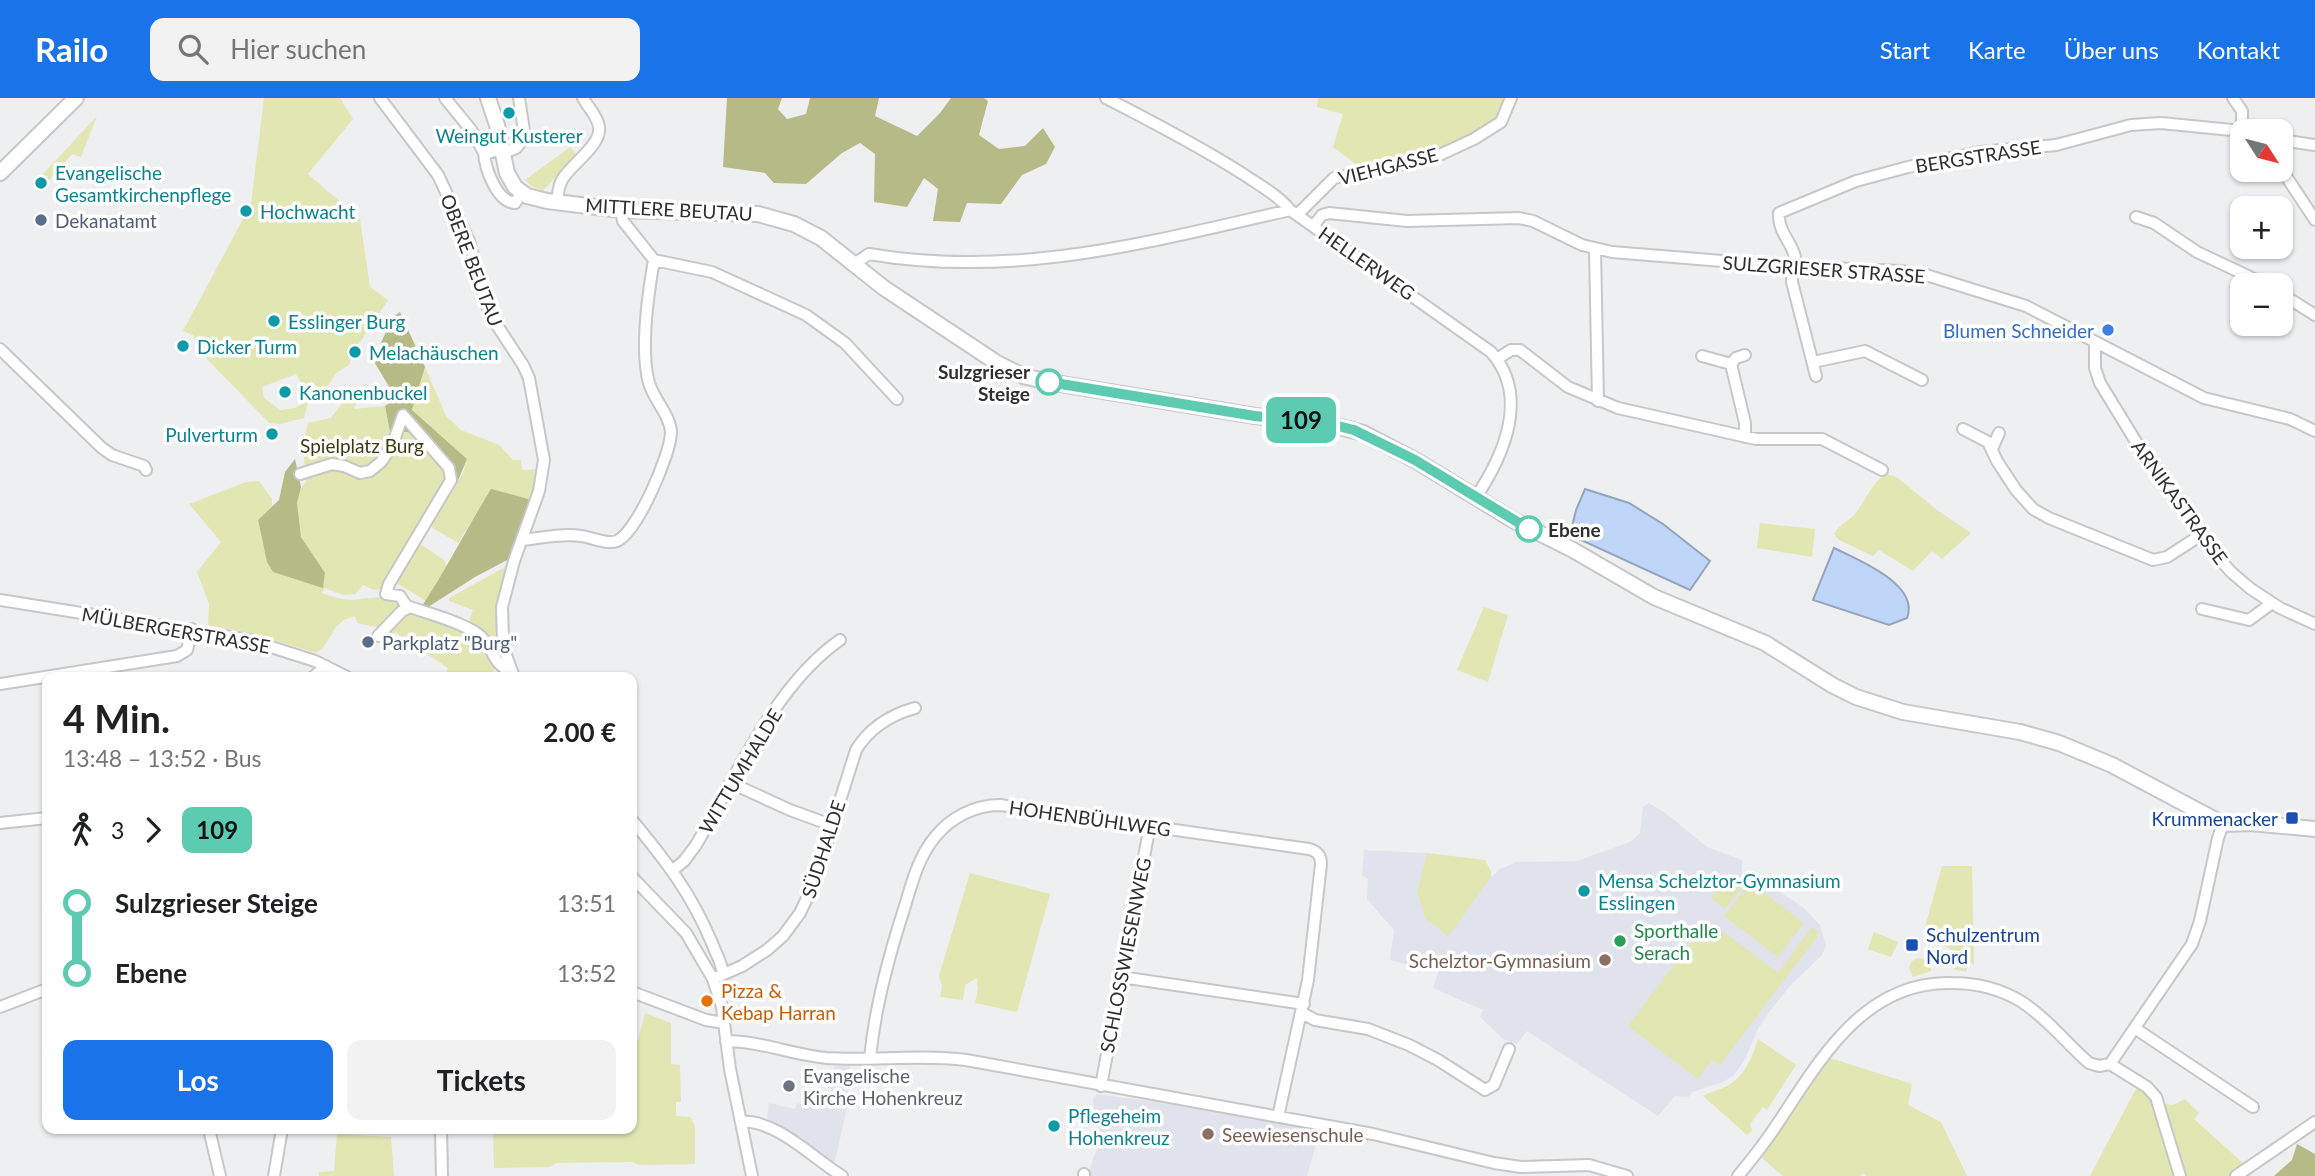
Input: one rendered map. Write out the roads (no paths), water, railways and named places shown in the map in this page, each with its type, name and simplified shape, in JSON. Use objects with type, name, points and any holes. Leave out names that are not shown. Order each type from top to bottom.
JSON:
[{"type":"main road","points":[[0,173],[76,98]]},
{"type":"main road","points":[[488,98],[509,178],[522,192]]},
{"type":"main road","name":"MITTLERE BEUTAU","points":[[522,192],[538,200],[621,210],[764,215],[813,233],[884,288],[1015,373],[1049,382],[1244,414],[1335,425],[1382,442],[1430,468],[1513,520],[1654,597],[1765,643],[1824,681],[1856,697],[1892,709],[2020,732],[2072,748],[2112,765],[2223,824]]},
{"type":"main road","points":[[2223,824],[2250,823],[2315,829]]},
{"type":"street","name":"OBERE BEUTAU","points":[[380,98],[434,168],[464,230],[489,313],[527,371],[543,452],[543,469],[539,491],[502,607],[503,640],[511,672]]},
{"type":"street","points":[[445,98],[472,131],[484,152],[490,176],[504,199],[515,204],[522,192]]},
{"type":"street","points":[[484,152],[516,148],[524,140],[519,98]]},
{"type":"street","points":[[557,202],[564,176],[599,134],[598,124],[583,98]]},
{"type":"street","name":"HELLERWEG","points":[[1106,98],[1207,152],[1277,197],[1294,212],[1468,334],[1497,359],[1512,399],[1511,418],[1501,450],[1476,497]]},
{"type":"street","name":"VIEHGASSE","points":[[1294,212],[1334,178],[1433,158],[1474,139],[1501,122],[1511,98]]},
{"type":"street","points":[[2233,98],[2242,113],[2242,119]]},
{"type":"street","name":"BERGSTRASSE","points":[[1794,267],[1796,253],[1781,231],[1779,212],[1862,179],[1980,152],[2056,145],[2136,124],[2161,122],[2230,130]]},
{"type":"street","points":[[2293,142],[2315,145]]},
{"type":"street","points":[[2290,182],[2315,220]]},
{"type":"street","points":[[621,210],[623,221],[654,260],[712,272],[801,313],[845,342],[897,399]]},
{"type":"street","points":[[854,264],[869,254],[907,260],[991,262],[1080,256],[1294,212]]},
{"type":"street","name":"SULZGRIESER STRASSE","points":[[1314,225],[1322,215],[1329,213],[1407,221],[1519,218],[1533,221],[1595,249],[1621,253],[1794,267],[1901,271],[1926,275],[2026,306],[2204,398],[2290,419],[2315,431]]},
{"type":"street","points":[[2136,218],[2154,223],[2192,249],[2242,273]]},
{"type":"street","points":[[1595,249],[1598,401]]},
{"type":"street","points":[[522,540],[571,535],[611,542],[619,540],[637,517],[661,471],[670,444],[670,426],[653,395],[647,367],[647,312],[654,260]]},
{"type":"street","points":[[1794,267],[1794,288],[1816,376]]},
{"type":"street","points":[[2293,301],[2315,315]]},
{"type":"street","name":"ARNIKASTRASSE","points":[[2095,342],[2095,368],[2104,390],[2201,535],[2231,572],[2272,603],[2315,624]]},
{"type":"street","points":[[0,349],[107,452],[144,466],[146,470]]},
{"type":"street","points":[[1497,359],[1511,350],[1522,351],[1559,381],[1598,401],[1638,413],[1745,437],[1822,439],[1882,470]]},
{"type":"street","points":[[1813,362],[1865,351],[1922,380]]},
{"type":"street","points":[[1731,364],[1745,355]]},
{"type":"street","points":[[1702,356],[1731,364]]},
{"type":"street","points":[[1731,364],[1745,423],[1745,437]]},
{"type":"street","points":[[300,474],[332,464],[344,466],[360,474],[370,471],[381,462],[392,446],[403,415],[452,472],[451,480],[390,581],[386,594],[400,596],[407,607],[476,633],[485,641],[498,664],[509,672]]},
{"type":"street","points":[[1963,429],[1984,439],[2016,490],[2033,509],[2049,519],[2143,558],[2156,560],[2164,558],[2201,535]]},
{"type":"street","points":[[1992,449],[1999,433]]},
{"type":"street","name":"MÜLBERGERSTRASSE","points":[[0,600],[192,629],[267,644],[337,672]]},
{"type":"street","points":[[2202,609],[2249,620],[2272,603]]},
{"type":"street","points":[[379,636],[407,607]]},
{"type":"street","points":[[76,672],[177,656],[187,650],[192,629]]},
{"type":"street","name":"WITTUMHALDE","points":[[673,870],[692,851],[764,724],[840,640]]},
{"type":"street","points":[[319,672],[326,666]]},
{"type":"street","points":[[0,684],[42,677]]},
{"type":"street","name":"SÜDHALDE","points":[[718,976],[742,967],[761,955],[788,930],[811,891],[851,763],[863,739],[888,718],[915,708]]},
{"type":"street","points":[[730,783],[782,807],[831,825]]},
{"type":"street","name":"HOHENBÜHLWEG","points":[[870,1058],[884,981],[909,892],[928,845],[948,824],[975,809],[1000,805],[1150,825],[1317,852],[1321,864],[1303,1009]]},
{"type":"street","points":[[0,823],[42,819]]},
{"type":"street","points":[[1738,1176],[1838,1037],[1871,1008],[1908,989],[1950,982],[1978,985],[2004,993],[2023,1002],[2041,1016],[2090,1063],[2102,1066],[2110,1064],[2194,939],[2223,824]]},
{"type":"street","name":"SCHLOSSWIESENWEG","points":[[1101,1086],[1150,825]]},
{"type":"street","points":[[637,826],[673,870],[696,907],[722,966],[718,976],[726,1041],[752,1176]]},
{"type":"street","points":[[637,882],[686,933],[718,976]]},
{"type":"street","points":[[1121,976],[1303,1009],[1315,1020],[1373,1031],[1429,1055],[1482,1089],[1490,1089],[1496,1082],[1509,1049]]},
{"type":"street","points":[[0,1007],[42,991]]},
{"type":"street","points":[[637,994],[706,1020],[724,1023]]},
{"type":"street","points":[[1278,1117],[1303,1009]]},
{"type":"street","points":[[2136,1029],[2253,1107]]},
{"type":"street","points":[[726,1041],[749,1043],[815,1057],[953,1059],[1385,1137],[1513,1171],[1589,1165],[1627,1176]]},
{"type":"street","points":[[2110,1064],[2147,1087],[2156,1097],[2180,1176]]},
{"type":"street","points":[[742,1122],[757,1121],[842,1176]]},
{"type":"street","points":[[2236,1176],[2315,1122]]},
{"type":"street","points":[[210,1134],[220,1176]]},
{"type":"street","points":[[274,1176],[281,1134]]},
{"type":"street","points":[[441,1134],[442,1176]]},
{"type":"water","points":[[1585,489],[1629,503],[1663,524],[1710,561],[1690,590],[1570,535]]},
{"type":"water","points":[[1834,548],[1871,566],[1896,584],[1909,606],[1907,618],[1889,625],[1813,600]]},
{"type":"place","name":"Weingut Kusterer","points":[[509,113]]},
{"type":"place","name":"Evangelische Gesamtkirchenpflege","points":[[41,183]]},
{"type":"place","name":"Hochwacht","points":[[246,211]]},
{"type":"place","name":"Dekanatamt","points":[[41,220]]},
{"type":"place","name":"Esslinger Burg","points":[[274,321]]},
{"type":"place","name":"Blumen Schneider","points":[[2108,330]]},
{"type":"place","name":"Dicker Turm","points":[[183,346]]},
{"type":"place","name":"Melachäuschen","points":[[355,352]]},
{"type":"place","name":"Sulzgrieser Steige","points":[[1049,382]]},
{"type":"place","name":"Kanonenbuckel","points":[[285,392]]},
{"type":"place","name":"Pulverturm","points":[[272,434]]},
{"type":"place","name":"Ebene","points":[[1529,529]]},
{"type":"place","name":"Parkplatz \"Burg\"","points":[[368,642]]},
{"type":"place","name":"Krummenacker","points":[[2292,818]]},
{"type":"place","name":"Mensa Schelztor-Gymnasium Esslingen","points":[[1584,891]]},
{"type":"place","name":"Sporthalle Serach","points":[[1620,941]]},
{"type":"place","name":"Schulzentrum Nord","points":[[1912,945]]},
{"type":"place","name":"Schelztor-Gymnasium","points":[[1605,960]]},
{"type":"place","name":"Pizza & Kebap Harran","points":[[707,1001]]},
{"type":"place","name":"Evangelische Kirche Hohenkreuz","points":[[789,1086]]},
{"type":"place","name":"Pflegeheim Hohenkreuz","points":[[1054,1126]]},
{"type":"place","name":"Seewiesenschule","points":[[1208,1134]]},
{"type":"park label","name":"Spielplatz Burg","points":[[362,445]]}]
